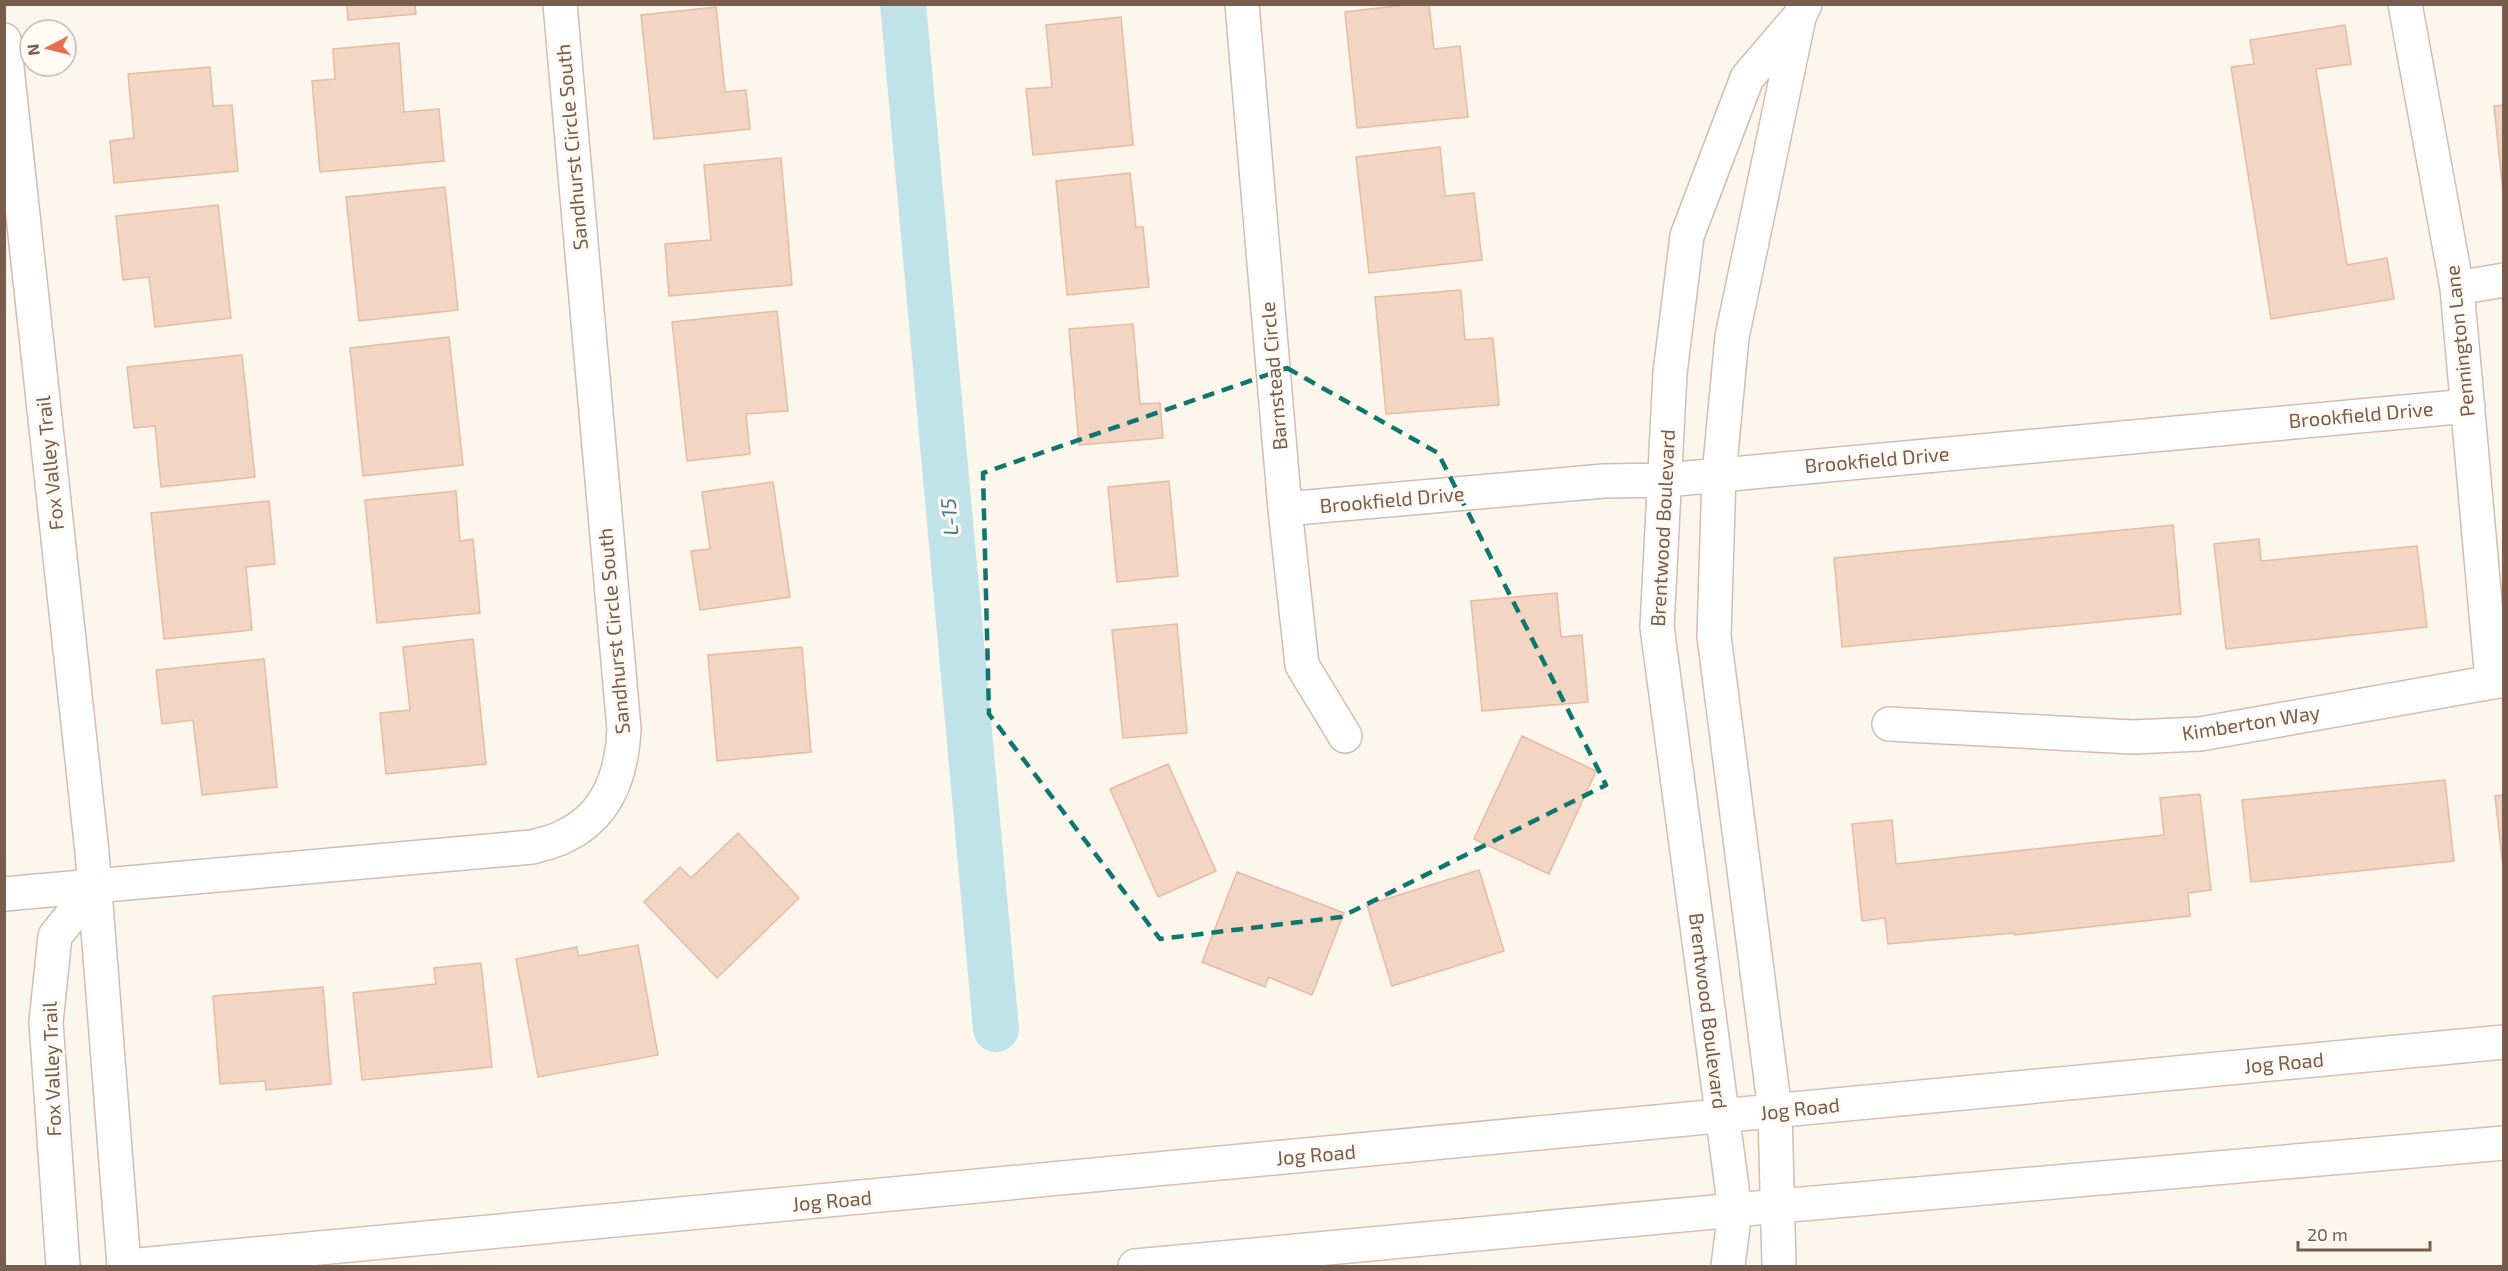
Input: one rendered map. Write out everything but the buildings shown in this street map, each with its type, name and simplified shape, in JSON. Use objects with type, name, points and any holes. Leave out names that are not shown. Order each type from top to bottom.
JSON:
[{"type":"street","name":"Sandhurst Circle South","points":[[4,894],[532,847],[564,837],[591,818],[612,791],[622,759],[624,729],[560,4]]},
{"type":"street","name":"Barnstead Circle","points":[[1242,4],[1285,509],[1302,665],[1345,736]]},
{"type":"street","name":"Pennington Lane","points":[[2405,4],[2457,288],[2498,680]]},
{"type":"street","name":"Brentwood Boulevard","points":[[1779,1266],[1775,1111],[1714,636],[1719,475],[1732,337],[1802,11]]},
{"type":"street","name":"Brentwood Boulevard","points":[[1728,1266],[1735,1210],[1657,627],[1670,373],[1687,236],[1747,78],[1802,11]]},
{"type":"street","name":"Fox Valley Trail","points":[[4,40],[95,886],[126,1266]]},
{"type":"street","points":[[2457,288],[2504,280]]},
{"type":"street","name":"Brookfield Drive","points":[[1285,509],[1604,481],[1666,480],[2468,406]]},
{"type":"street","name":"Kimberton Way","points":[[1889,724],[2133,737],[2200,734],[2498,680]]},
{"type":"street","name":"Fox Valley Trail","points":[[63,1266],[46,1022],[55,936],[95,886]]},
{"type":"street","name":"Jog Road","points":[[126,1266],[1721,1118],[2504,1042]]},
{"type":"street","points":[[1136,1266],[1778,1206],[2504,1143]]},
{"type":"highlighted area","points":[[1287,368],[1438,453],[1606,785],[1341,917],[1160,939],[989,714],[983,473]]},
{"type":"waterway","name":"L-15","points":[[903,4],[996,1029]]}]
